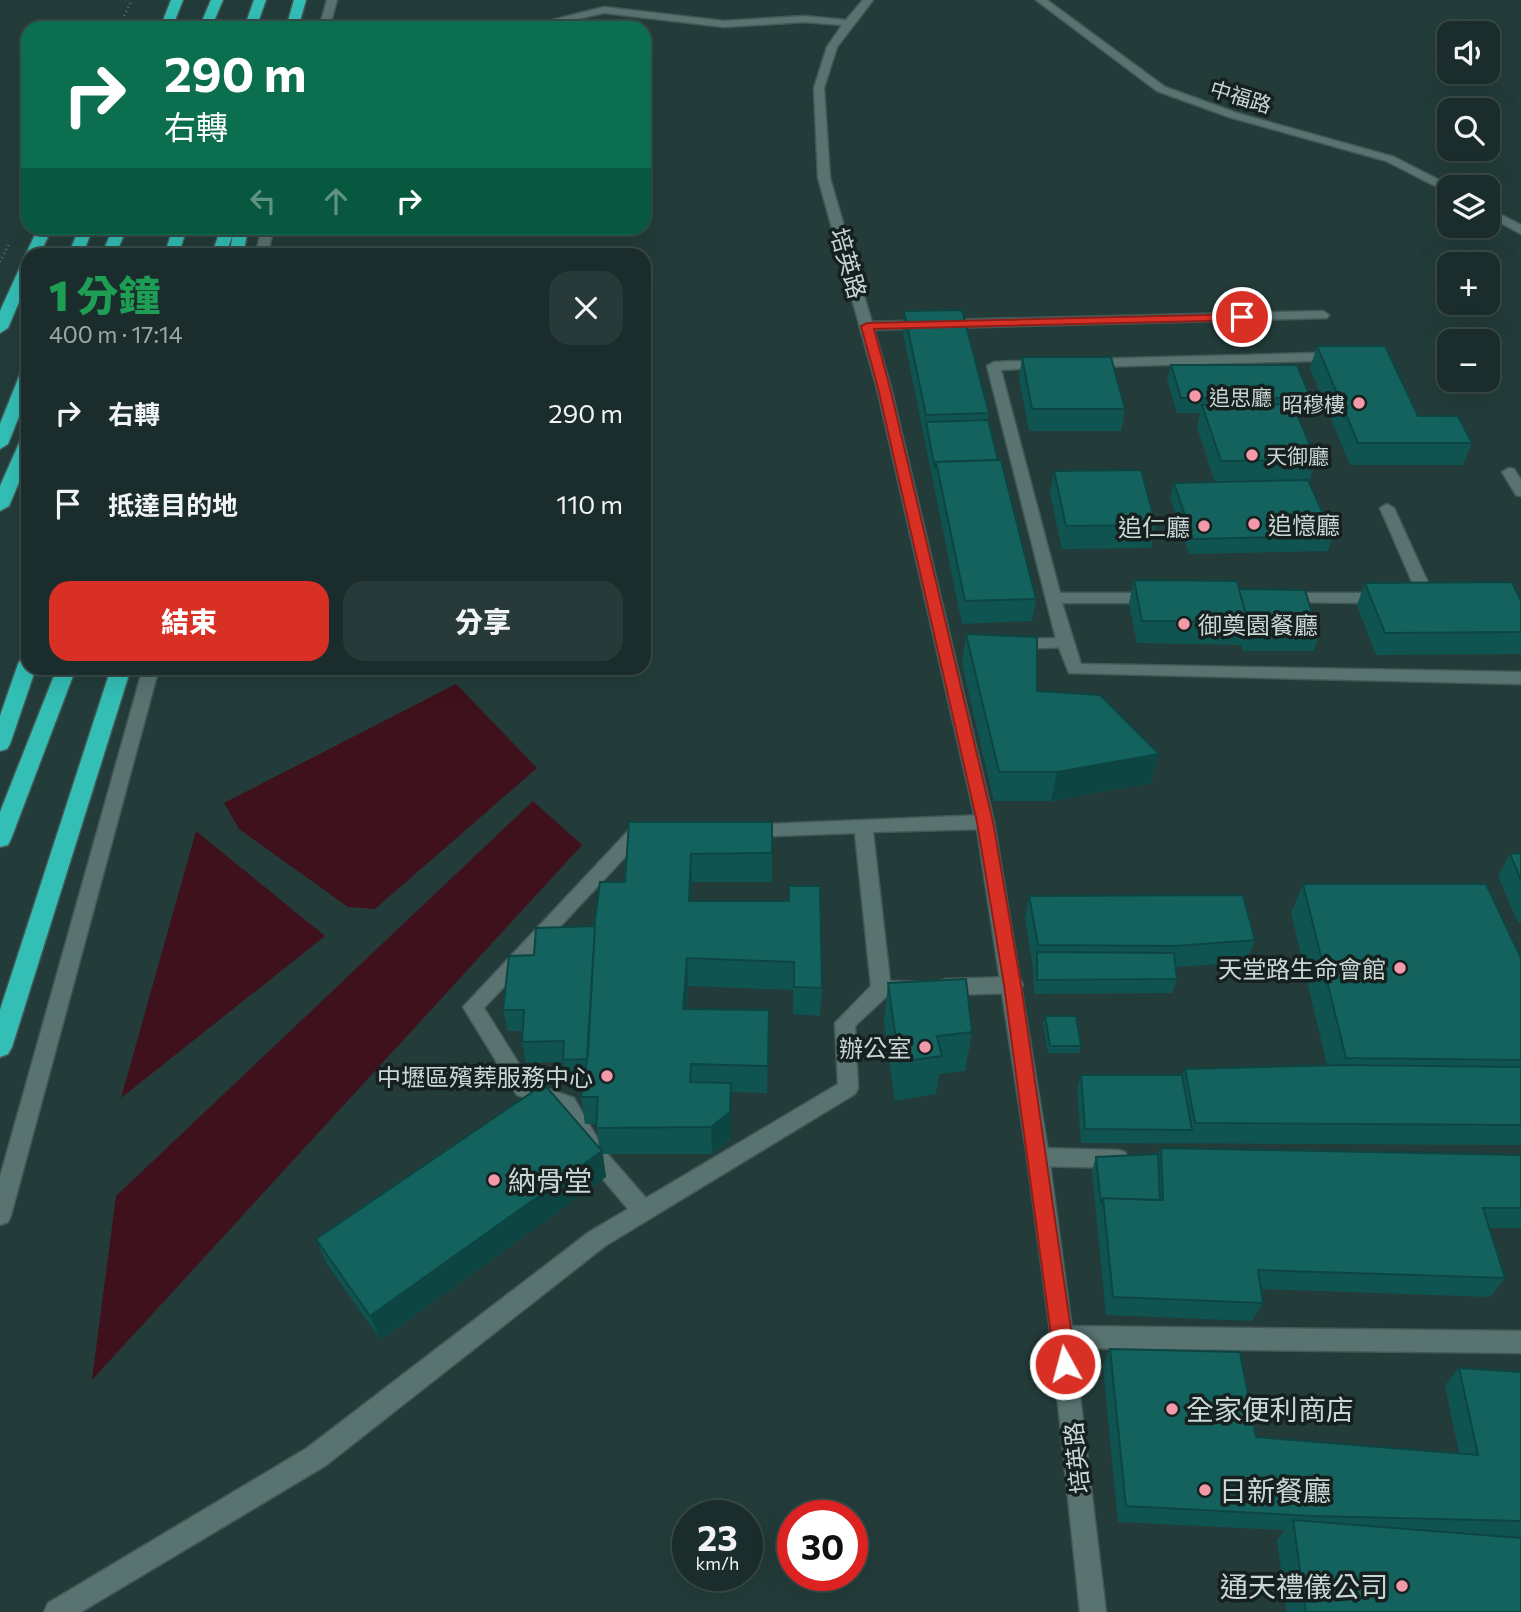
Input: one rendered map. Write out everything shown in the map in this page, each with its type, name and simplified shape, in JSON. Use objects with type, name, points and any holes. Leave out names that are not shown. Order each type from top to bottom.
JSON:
[{"type":"highway","points":[[169,21],[177,0]]},
{"type":"highway","points":[[208,21],[217,0]]},
{"type":"highway","points":[[252,21],[260,0]]},
{"type":"highway","points":[[294,21],[300,0]]},
{"type":"highway","points":[[0,328],[21,281]]},
{"type":"highway","points":[[0,444],[21,392]]},
{"type":"highway","points":[[0,506],[21,457]]},
{"type":"highway","points":[[0,744],[24,675]]},
{"type":"highway","points":[[0,839],[64,675]]},
{"type":"highway","points":[[0,1046],[119,675]]},
{"type":"street","points":[[326,21],[332,0]]},
{"type":"street","name":"培英路","points":[[868,0],[832,47],[819,88],[824,178],[884,388],[951,645],[985,822],[1013,985],[1038,1157],[1062,1336],[1093,1612]]},
{"type":"street","name":"中福路","points":[[1041,0],[1161,89],[1233,115],[1390,159],[1437,183]]},
{"type":"street","points":[[556,21],[604,10],[724,24],[804,19],[848,23]]},
{"type":"street","points":[[1500,218],[1521,230]]},
{"type":"street","points":[[867,326],[1323,315]]},
{"type":"street","points":[[1332,391],[1317,358],[994,366],[1065,643],[1075,669],[1521,678]]},
{"type":"street","points":[[1509,471],[1521,492]]},
{"type":"street","points":[[1275,598],[1420,598],[1387,508]]},
{"type":"street","points":[[1053,598],[1164,598]]},
{"type":"street","points":[[998,644],[1065,643]]},
{"type":"street","points":[[0,1215],[149,675]]},
{"type":"street","points":[[729,831],[985,822]]},
{"type":"street","points":[[863,826],[881,989]]},
{"type":"street","points":[[644,1211],[597,1157],[567,1104],[524,1089],[473,1007],[636,834],[662,833]]},
{"type":"street","points":[[57,1612],[316,1457],[597,1239],[848,1088],[845,1023],[881,989],[1013,985]]},
{"type":"street","points":[[1038,1157],[1135,1159]]},
{"type":"street","points":[[1062,1336],[1521,1342]]},
{"type":"path","points":[[122,21],[132,0]]},
{"type":"shaded area","points":[[456,684],[537,768],[375,909],[348,907],[239,829],[224,803]]},
{"type":"shaded area","points":[[533,801],[582,845],[92,1380],[116,1196]]},
{"type":"shaded area","points":[[196,831],[325,936],[121,1098]]},
{"type":"building","points":[[962,310],[989,413],[926,415],[904,311]]},
{"type":"building","points":[[1317,346],[1385,346],[1418,416],[1458,416],[1472,443],[1358,443]]},
{"type":"building","points":[[1022,357],[1111,357],[1125,409],[1032,409]]},
{"type":"building","points":[[1171,365],[1297,365],[1311,398],[1181,398]]},
{"type":"building","points":[[1293,404],[1316,460],[1221,461],[1202,405]]},
{"type":"building","points":[[988,420],[998,460],[936,462],[935,469],[926,422]]},
{"type":"building","points":[[1001,460],[1036,599],[965,601],[936,462]]},
{"type":"building","points":[[1141,470],[1156,525],[1066,526],[1054,471]]},
{"type":"building","points":[[1308,480],[1333,536],[1193,539],[1174,483]]},
{"type":"building","points":[[1134,580],[1237,581],[1248,622],[1142,621]]},
{"type":"building","points":[[1512,582],[1521,601],[1521,632],[1385,633],[1365,583]]},
{"type":"building","points":[[1239,589],[1305,590],[1319,636],[1248,636],[1248,622]]},
{"type":"building","points":[[966,634],[1037,637],[1037,691],[1100,695],[1159,754],[1057,772],[999,772]]},
{"type":"building","points":[[629,822],[772,822],[772,853],[691,854],[689,901],[789,901],[789,886],[820,886],[822,988],[794,987],[794,962],[687,958],[683,1009],[769,1010],[768,1066],[691,1064],[690,1082],[731,1083],[730,1112],[711,1127],[596,1128],[598,1097],[581,1097],[588,1053],[595,919],[600,882],[625,882]]},
{"type":"building","points":[[1521,853],[1521,880],[1510,854]]},
{"type":"building","name":"天堂路生命會館","points":[[1303,884],[1486,884],[1521,958],[1521,1060],[1346,1058]]},
{"type":"building","points":[[1243,895],[1255,940],[1176,946],[1038,945],[1029,896]]},
{"type":"building","points":[[595,926],[587,1059],[563,1060],[564,1041],[522,1042],[524,1010],[503,1010],[509,956],[534,955],[536,928]]},
{"type":"building","points":[[1037,952],[1174,953],[1177,979],[1037,980]]},
{"type":"building","points":[[966,979],[972,1032],[937,1036],[942,1056],[899,1062],[888,983]]},
{"type":"building","points":[[1045,1016],[1076,1016],[1081,1046],[1050,1046]]},
{"type":"building","points":[[1343,1065],[1521,1067],[1521,1125],[1195,1123],[1185,1069]]},
{"type":"building","points":[[1081,1075],[1182,1075],[1192,1130],[1085,1129]]},
{"type":"building","points":[[544,1084],[602,1151],[370,1316],[316,1239]]},
{"type":"building","points":[[1161,1148],[1521,1155],[1521,1208],[1483,1208],[1505,1278],[1258,1270],[1263,1303],[1113,1297],[1103,1198],[1163,1200]]},
{"type":"building","points":[[1158,1154],[1160,1200],[1103,1198],[1101,1204],[1096,1157]]},
{"type":"building","points":[[1110,1349],[1240,1352],[1256,1437],[1478,1455],[1459,1368],[1521,1372],[1521,1521],[1313,1516],[1126,1506]]},
{"type":"building","name":"通天禮儀公司","points":[[1293,1520],[1521,1538],[1521,1612],[1306,1612]]},
{"type":"place","name":"追思廳","points":[[1195,396]]},
{"type":"place","name":"昭穆樓","points":[[1359,403]]},
{"type":"place","name":"天御廳","points":[[1252,455]]},
{"type":"place","name":"追憶廳","points":[[1254,524]]},
{"type":"place","name":"追仁廳","points":[[1204,526]]},
{"type":"place","name":"御奠園餐廳","points":[[1184,624]]},
{"type":"place","name":"天堂路生命會館","points":[[1400,968]]},
{"type":"place","name":"辦公室","points":[[925,1047]]},
{"type":"place","name":"中壢區殯葬服務中心","points":[[607,1076]]},
{"type":"place","name":"納骨堂","points":[[494,1180]]},
{"type":"place","name":"全家便利商店","points":[[1172,1409]]},
{"type":"place","name":"日新餐廳","points":[[1205,1490]]},
{"type":"place","name":"通天禮儀公司","points":[[1402,1586]]},
{"type":"route","points":[[1065,1364],[1013,985],[985,822],[884,388],[867,326],[1242,317]]}]
